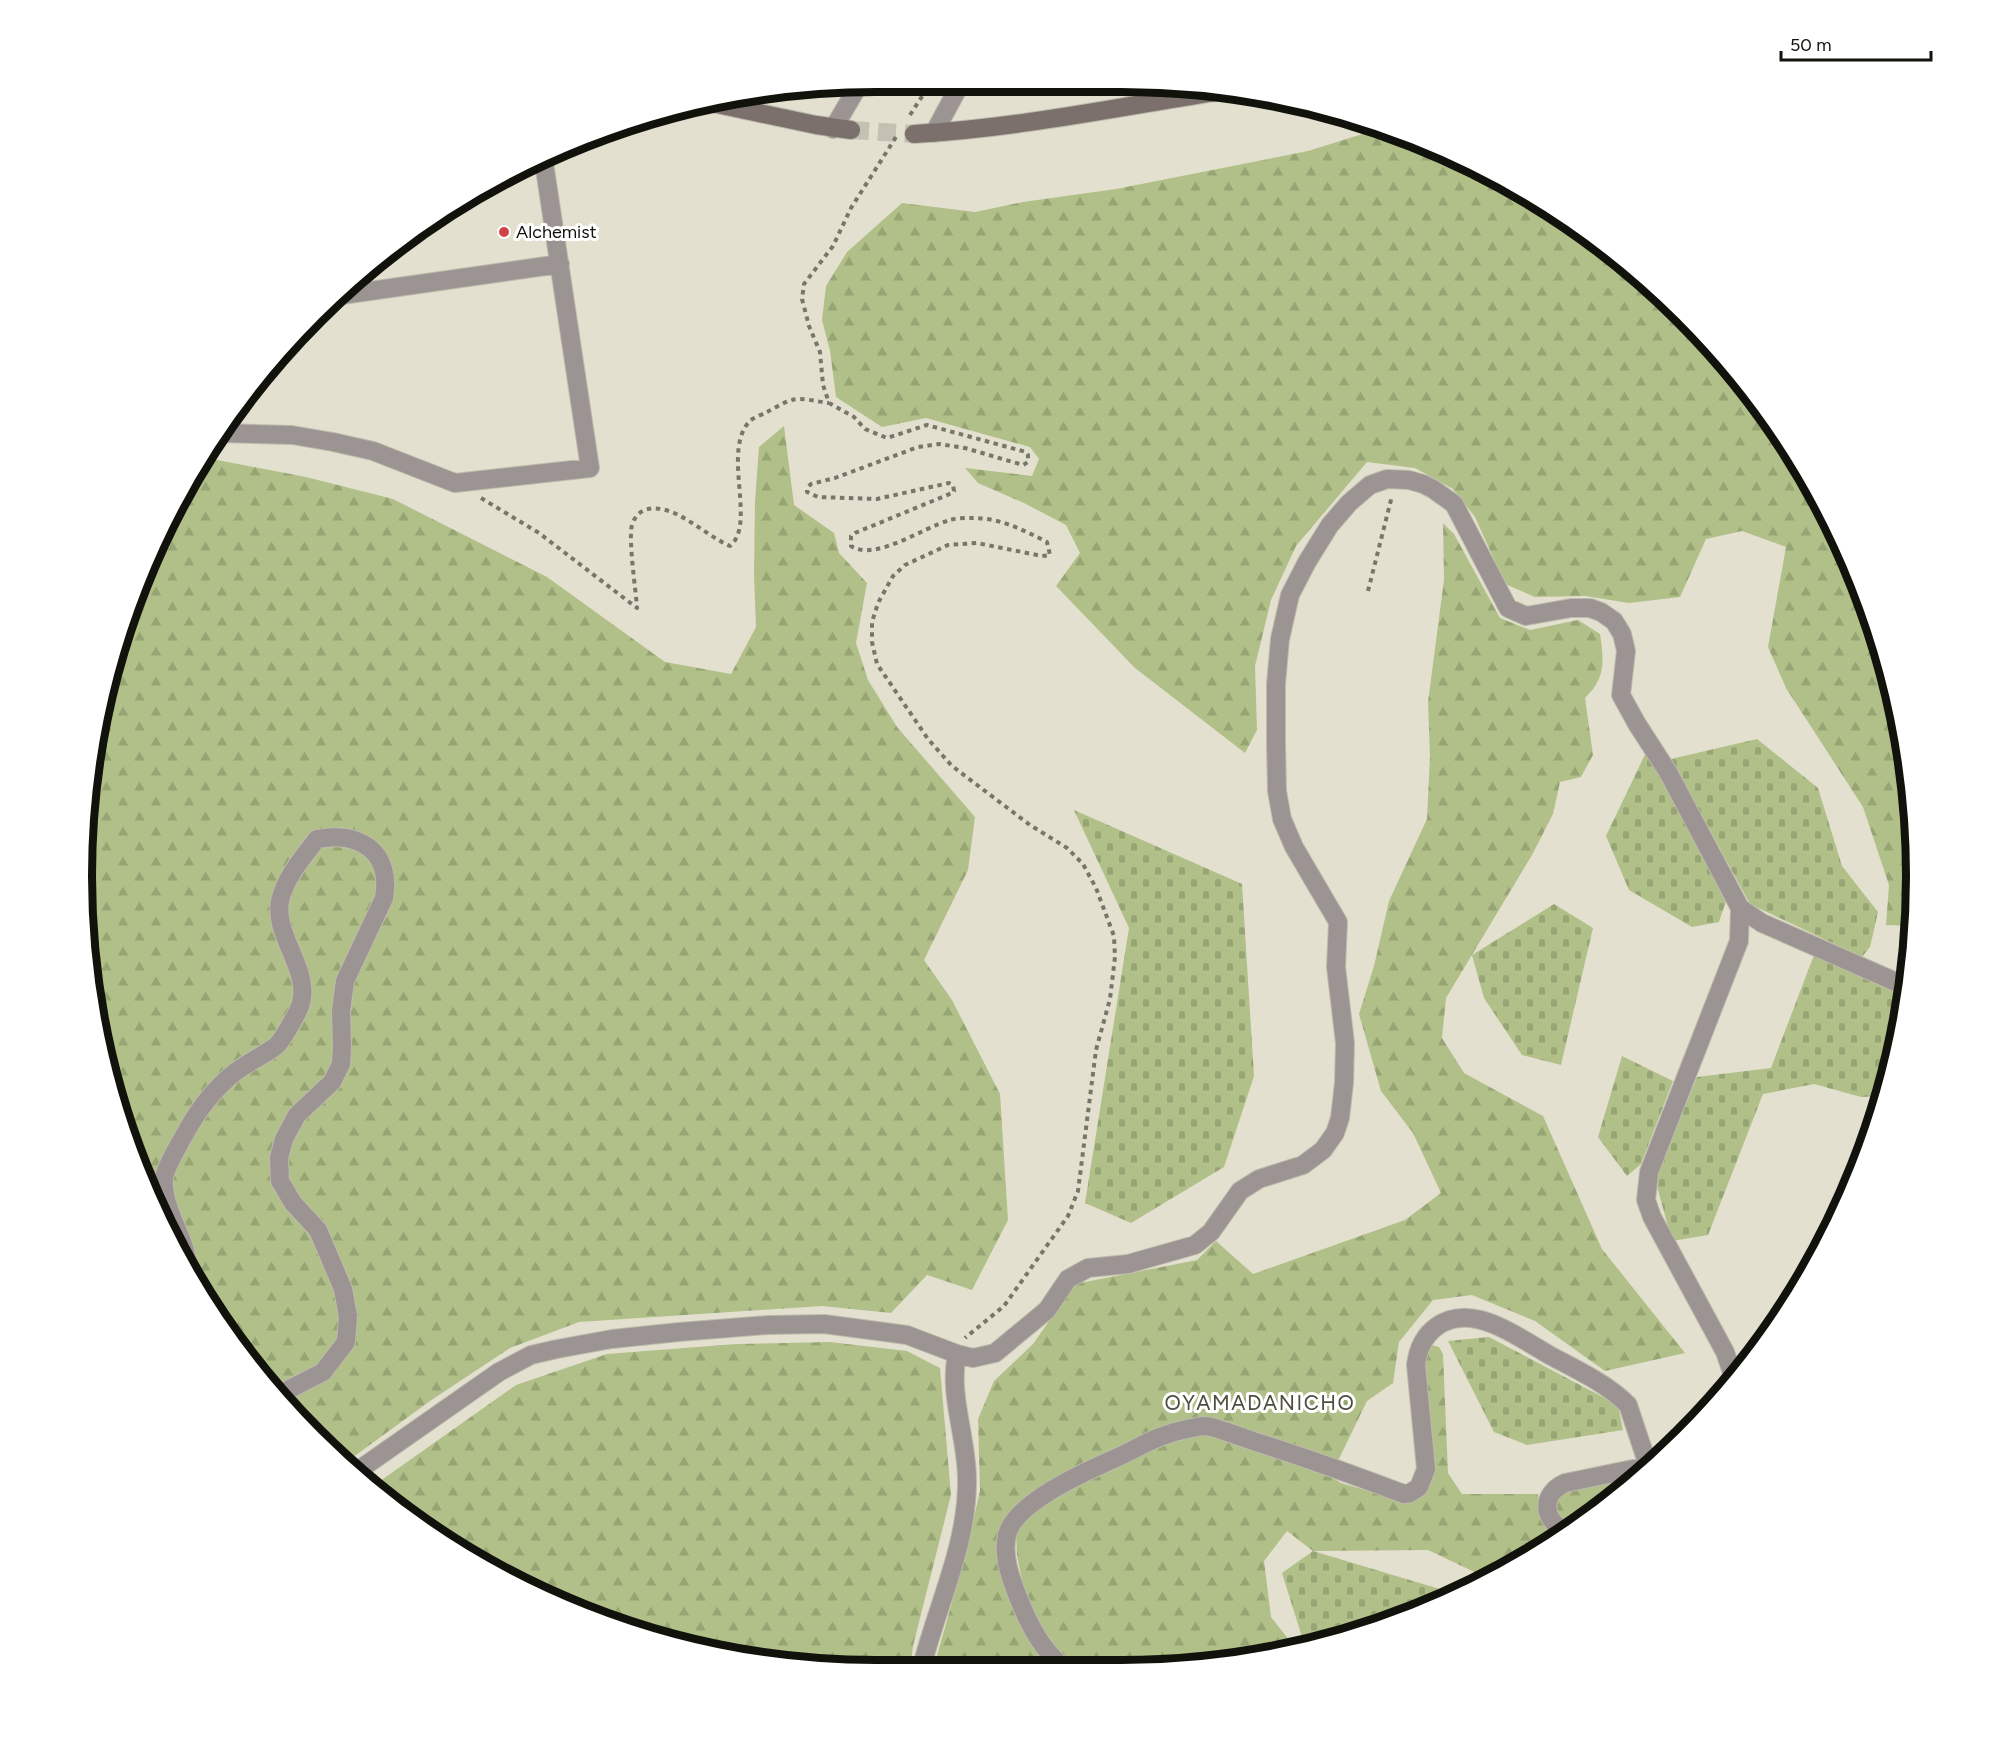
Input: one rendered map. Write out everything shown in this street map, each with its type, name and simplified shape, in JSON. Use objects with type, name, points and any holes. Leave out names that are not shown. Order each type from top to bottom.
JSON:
[{"type":"street","points":[[730,106],[842,129],[856,92]]},
{"type":"street","points":[[934,133],[956,92]]},
{"type":"street","points":[[906,130],[934,133],[994,127],[1195,95]]},
{"type":"street","points":[[229,433],[292,435],[333,442],[373,451],[455,483],[590,468],[544,165]]},
{"type":"street","points":[[351,294],[560,264]]},
{"type":"street","points":[[362,1468],[499,1372],[531,1355],[612,1339],[768,1325],[824,1324],[908,1335],[973,1358],[995,1353],[1047,1310],[1068,1279],[1088,1268],[1128,1264],[1195,1245],[1211,1232],[1240,1191],[1259,1179],[1303,1165],[1323,1150],[1335,1133],[1340,1118],[1345,1043],[1336,967],[1338,922],[1293,847],[1282,819],[1277,791],[1276,743],[1276,684],[1280,639],[1290,595],[1330,525],[1348,503],[1370,485],[1387,479],[1409,480],[1433,489],[1454,504],[1508,608],[1526,616],[1571,608],[1590,608],[1614,621],[1622,634],[1626,651],[1621,695],[1668,772],[1740,908],[1762,923],[1898,983]]},
{"type":"street","points":[[178,1232],[166,1203],[164,1177],[178,1146],[199,1109],[227,1078],[277,1045],[299,1009],[302,994],[299,974],[281,924],[280,903],[288,880],[317,839],[331,836],[349,838],[366,844],[378,855],[386,883],[384,898],[345,981],[340,1011],[342,1047],[340,1064],[332,1082],[297,1115],[284,1139],[279,1158],[280,1180],[293,1203],[318,1230],[343,1289],[348,1316],[346,1342],[323,1372],[285,1391]]},
{"type":"street","points":[[1731,1368],[1725,1352],[1663,1239],[1646,1200],[1649,1172],[1739,941],[1740,908]]},
{"type":"street","points":[[1056,1660],[1046,1650],[1027,1620],[1008,1565],[1007,1536],[1016,1518],[1060,1484],[1093,1467],[1154,1438],[1205,1426],[1325,1465],[1404,1494],[1410,1493],[1419,1487],[1426,1469],[1416,1365],[1418,1352],[1428,1332],[1438,1324],[1456,1319],[1481,1320],[1509,1332],[1621,1398],[1628,1405],[1647,1457]]},
{"type":"street","points":[[924,1660],[963,1521],[967,1482],[955,1382],[954,1367],[957,1354]]},
{"type":"street","points":[[1558,1526],[1550,1521],[1547,1512],[1547,1505],[1556,1487],[1565,1483],[1633,1469]]},
{"type":"path","points":[[829,404],[823,385],[820,352],[809,326],[802,299],[804,284],[833,246],[850,208],[906,130],[926,92]]},
{"type":"path","points":[[455,483],[539,533],[637,608],[631,527],[640,512],[654,507],[664,509],[687,519],[730,546],[735,542],[741,525],[738,471],[742,438],[746,427],[751,420],[794,399],[829,404],[854,417],[865,429],[886,438],[927,425],[1026,452],[1028,455],[1028,462],[1023,465],[965,448],[939,444],[918,447],[835,478],[811,484],[807,488],[807,492],[818,497],[877,499],[949,483],[953,485],[952,493],[855,532],[851,536],[851,546],[861,551],[870,551],[888,545],[950,520],[973,518],[1011,524],[1047,542],[1050,555],[1042,556],[977,543],[948,544],[905,565],[893,576],[878,603],[872,622],[872,642],[877,664],[928,739],[952,766],[1030,825],[1067,848],[1083,864],[1096,888],[1114,936],[1115,957],[1111,988],[1096,1050],[1078,1191],[1068,1216],[1017,1290],[1004,1306],[966,1338],[957,1354]]},
{"type":"path","points":[[1368,591],[1397,479]]},
{"type":"green space","points":[[1370,132],[1422,151],[1514,197],[1599,254],[1638,286],[1676,321],[1743,398],[1773,440],[1825,529],[1864,623],[1879,673],[1899,773],[1906,876],[1904,926],[1886,925],[1889,885],[1863,807],[1786,688],[1768,647],[1786,547],[1742,531],[1706,539],[1680,597],[1629,603],[1585,596],[1535,597],[1505,584],[1475,517],[1453,489],[1415,468],[1367,462],[1296,546],[1271,600],[1255,666],[1257,730],[1245,753],[1135,668],[1056,586],[1080,553],[1066,525],[978,483],[965,468],[1032,476],[1039,459],[1030,447],[926,418],[882,427],[836,397],[830,351],[822,320],[826,286],[847,252],[902,203],[975,212],[1023,202],[1116,189],[1308,151]]},
{"type":"green space","points":[[784,426],[794,505],[834,533],[839,553],[867,583],[856,643],[868,680],[897,727],[975,817],[968,870],[924,960],[952,1000],[1000,1094],[1008,1220],[972,1290],[927,1275],[891,1313],[822,1306],[579,1322],[510,1348],[430,1401],[352,1458],[321,1430],[286,1392],[224,1311],[172,1222],[151,1176],[118,1078],[98,978],[93,927],[93,824],[98,773],[118,673],[151,575],[172,529],[212,459],[306,477],[393,499],[547,577],[665,662],[731,674],[756,627],[755,502],[759,447]]},
{"type":"green space","points":[[1443,523],[1454,534],[1500,618],[1530,630],[1578,620],[1600,634],[1603,661],[1597,683],[1585,698],[1593,755],[1581,777],[1560,782],[1553,814],[1532,855],[1446,998],[1442,1038],[1464,1073],[1543,1116],[1602,1249],[1685,1353],[1605,1371],[1535,1321],[1472,1295],[1433,1300],[1399,1342],[1393,1383],[1367,1401],[1337,1463],[1205,1422],[1058,1480],[1000,1548],[1055,1660],[936,1660],[965,1556],[980,1491],[978,1419],[994,1381],[1033,1344],[1075,1284],[1197,1260],[1216,1241],[1253,1274],[1405,1220],[1441,1193],[1413,1133],[1381,1091],[1359,1014],[1374,966],[1389,901],[1427,819],[1430,756],[1428,702],[1444,580]]},
{"type":"green space","points":[[1757,739],[1818,788],[1842,866],[1878,912],[1870,947],[1862,957],[1750,904],[1671,759]]},
{"type":"green space","points":[[1650,744],[1726,901],[1719,922],[1692,927],[1629,890],[1606,836]]},
{"type":"green space","points":[[1074,810],[1242,884],[1254,1076],[1224,1167],[1131,1223],[1085,1203],[1129,928]]},
{"type":"green space","points":[[1554,904],[1593,928],[1561,1065],[1522,1055],[1484,998],[1472,955]]},
{"type":"green space","points":[[1817,947],[1897,989],[1873,1096],[1861,1097],[1814,1084],[1763,1094],[1708,1235],[1672,1241],[1655,1179],[1697,1077],[1771,1068]]},
{"type":"green space","points":[[1622,1056],[1673,1081],[1641,1164],[1627,1176],[1598,1137]]},
{"type":"green space","points":[[1489,1337],[1618,1405],[1623,1430],[1527,1445],[1494,1432],[1448,1341]]},
{"type":"green space","points":[[830,1342],[907,1351],[940,1368],[951,1495],[911,1660],[824,1658],[773,1653],[673,1633],[623,1618],[529,1579],[483,1554],[440,1527],[379,1482],[516,1385],[607,1354],[736,1344]]},
{"type":"green space","points":[[1428,1344],[1439,1347],[1443,1354],[1448,1473],[1462,1494],[1538,1494],[1541,1517],[1553,1529],[1478,1574],[1428,1550],[1313,1551],[1287,1531],[1264,1561],[1271,1617],[1290,1641],[1224,1653],[1173,1658],[1066,1660],[1035,1618],[1024,1590],[1017,1556],[1016,1534],[1024,1522],[1061,1489],[1155,1443],[1203,1432],[1322,1471],[1341,1483],[1403,1501],[1420,1496],[1428,1487],[1421,1370]]},
{"type":"green space","points":[[1622,1478],[1563,1523],[1555,1517],[1556,1497],[1560,1490]]},
{"type":"green space","points":[[1313,1551],[1444,1590],[1374,1618],[1303,1638],[1282,1573]]},
{"type":"tunnel","points":[[851,130],[914,134]]},
{"type":"place","name":"Alchemist","points":[[504,232]]},
{"type":"district","name":"OYAMADANICHO","points":[[1260,1402]]}]
